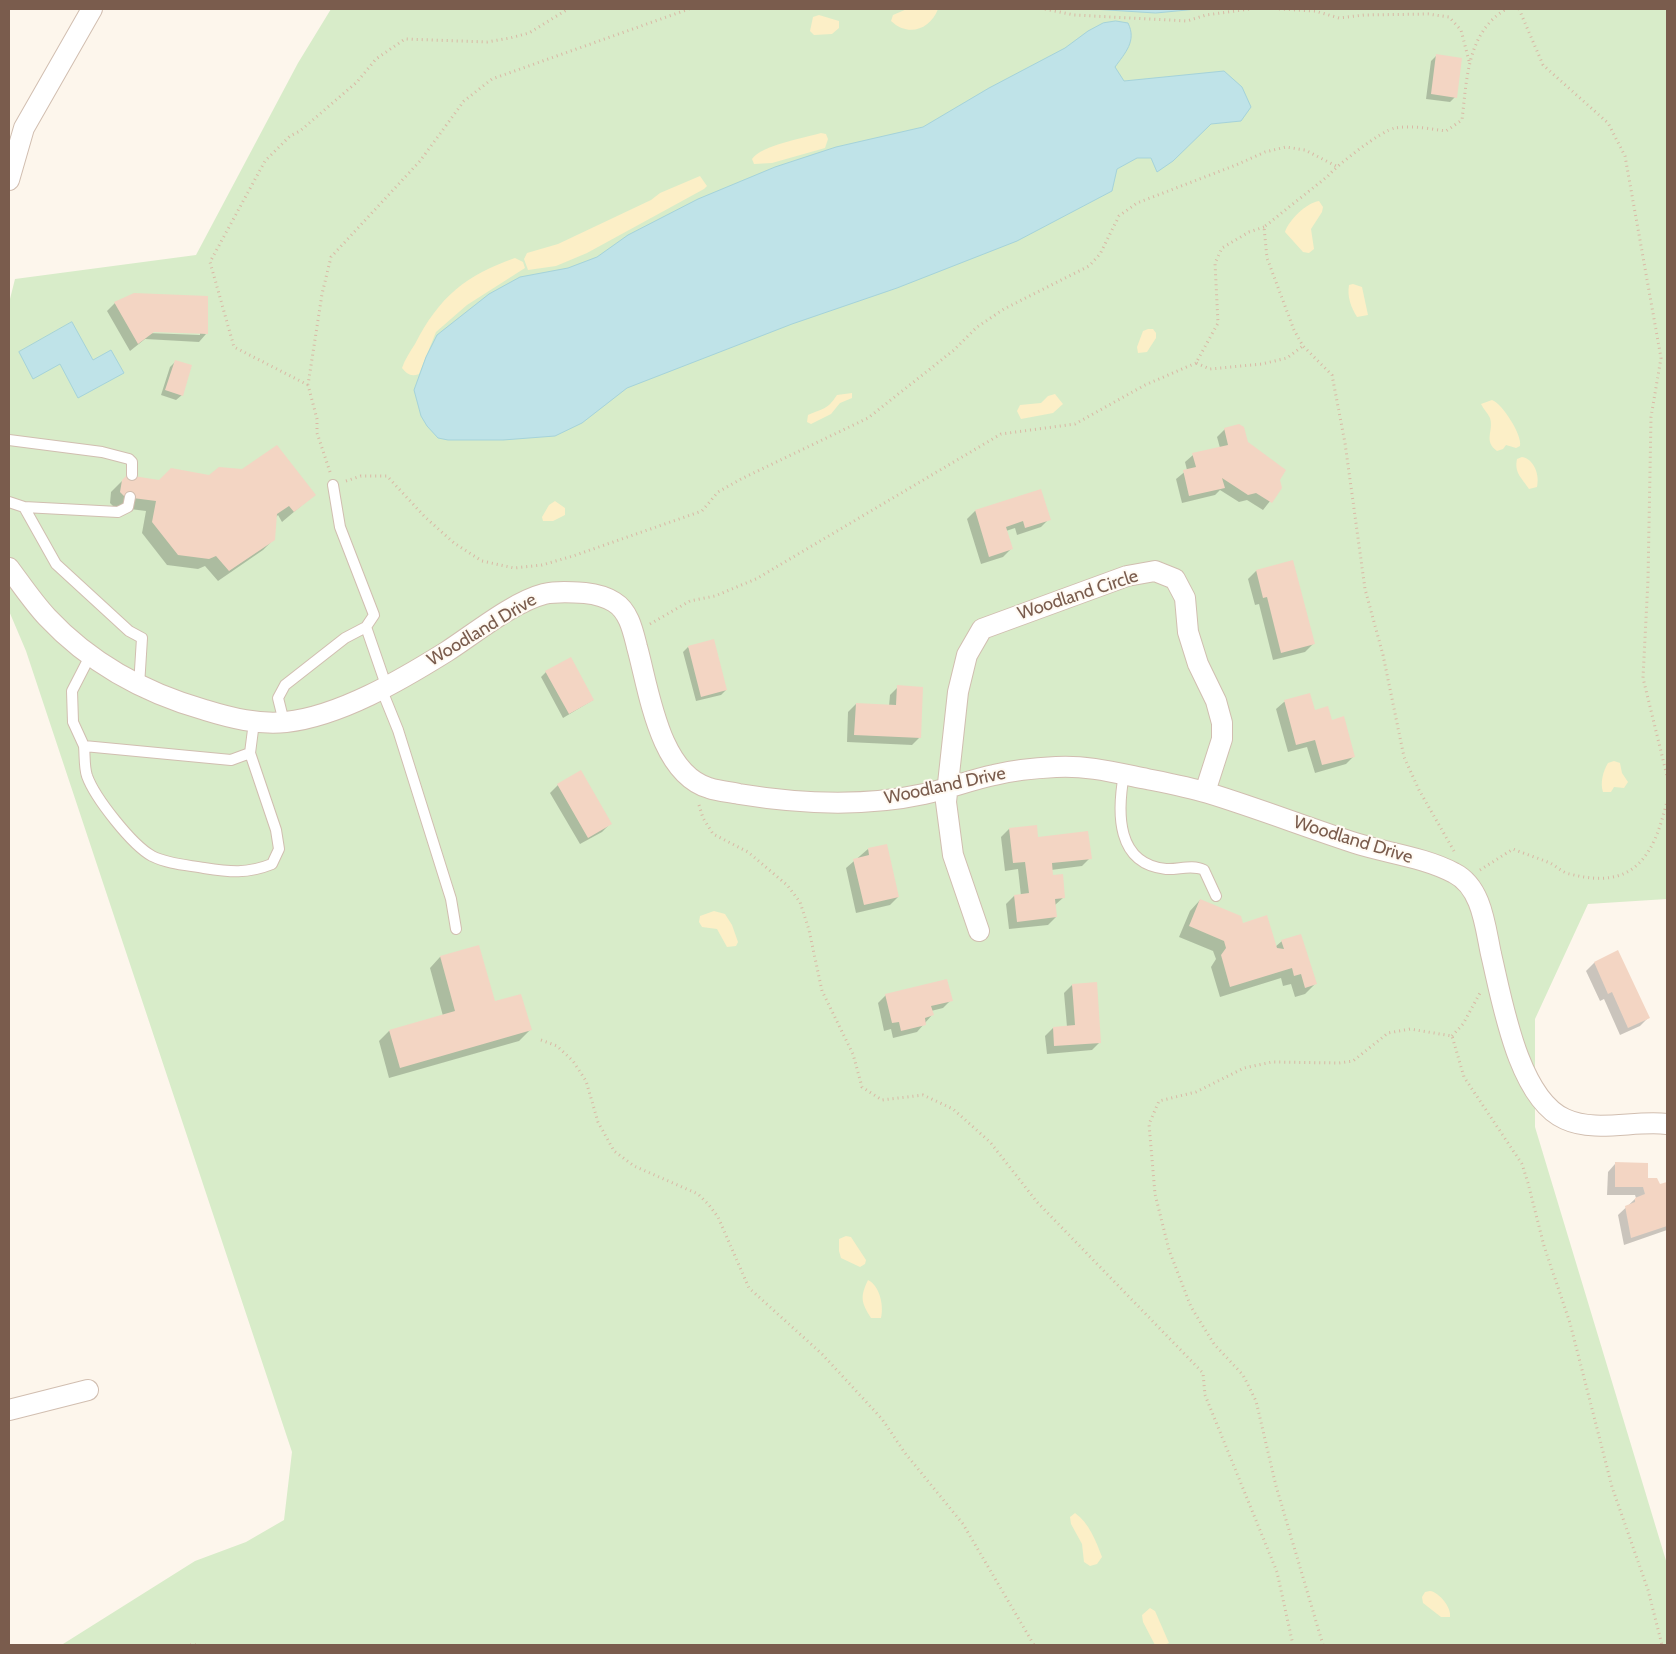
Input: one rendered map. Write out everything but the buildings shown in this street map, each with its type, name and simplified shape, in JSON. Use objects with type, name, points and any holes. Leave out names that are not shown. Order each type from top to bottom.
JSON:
[{"type":"street","points":[[9,180],[24,128],[92,9]]},
{"type":"street","name":"Woodland Drive","points":[[9,568],[46,616],[90,656],[140,686],[170,700],[254,722],[284,722],[334,710],[434,659],[518,605],[544,594],[563,591],[592,594],[612,600],[620,606],[631,624],[659,729],[671,757],[691,778],[704,788],[763,798],[817,803],[877,801],[920,795],[992,775],[1061,766],[1124,774],[1205,792],[1359,844],[1442,868],[1459,875],[1476,896],[1484,921],[1511,1034],[1527,1076],[1539,1098],[1559,1116],[1570,1122],[1597,1125],[1644,1122],[1667,1124]]},
{"type":"street","name":"Woodland Circle","points":[[979,931],[953,855],[948,826],[948,788],[958,692],[967,655],[982,629],[1127,576],[1155,571],[1175,579],[1185,598],[1188,632],[1198,664],[1216,701],[1222,722],[1222,739],[1205,792]]},
{"type":"street","points":[[9,1410],[88,1390]]},
{"type":"lane","points":[[9,440],[102,452],[129,459],[132,462],[132,476]]},
{"type":"lane","points":[[284,722],[278,698],[285,685],[345,638],[366,627],[374,615],[340,527],[334,485]]},
{"type":"lane","points":[[9,502],[24,507],[118,512],[128,507],[130,497]]},
{"type":"lane","points":[[24,507],[56,564],[129,631],[142,638],[140,686]]},
{"type":"lane","points":[[366,627],[452,899],[456,929]]},
{"type":"lane","points":[[90,656],[72,691],[74,722],[84,746],[87,776],[98,796],[137,844],[152,856],[193,866],[254,871],[272,864],[279,849],[276,830],[250,753],[254,722]]},
{"type":"lane","points":[[84,746],[231,760],[250,753]]},
{"type":"lane","points":[[1124,774],[1122,787],[1122,830],[1133,855],[1140,861],[1157,868],[1178,869],[1198,867],[1204,870],[1216,896]]},
{"type":"path","points":[[308,385],[234,347],[210,262],[265,161],[290,136],[300,132],[357,82],[376,59],[405,39],[487,42],[510,38],[529,32],[568,9]]},
{"type":"path","points":[[688,9],[492,79],[464,101],[420,161],[331,257],[322,294],[308,385],[318,419],[318,433],[334,485],[361,476],[387,476],[425,517],[454,543],[482,561],[514,568],[542,565],[573,556],[702,511],[718,492],[741,479],[868,418],[954,350],[977,327],[998,313],[1090,266],[1100,254],[1119,216],[1137,203],[1265,152],[1286,147],[1305,150],[1336,166]]},
{"type":"path","points":[[1045,9],[1074,15],[1187,21],[1206,15],[1250,9]]},
{"type":"path","points":[[1279,9],[1315,11],[1339,18],[1364,15],[1428,14],[1448,18],[1461,30],[1469,61]]},
{"type":"path","points":[[634,635],[677,607],[690,601],[715,596],[756,579],[1001,434],[1075,424],[1144,386],[1196,363],[1218,323],[1215,263],[1222,248],[1249,232],[1264,227],[1328,176],[1336,166],[1393,128],[1411,126],[1446,131],[1462,120],[1469,61],[1488,23],[1493,17],[1506,9]]},
{"type":"path","points":[[1519,9],[1543,65],[1608,123],[1625,156],[1627,166],[1660,358],[1651,417],[1648,580],[1643,678],[1667,776]]},
{"type":"path","points":[[1264,227],[1267,258],[1275,284],[1294,330],[1303,346],[1332,376],[1345,443],[1365,589],[1383,655],[1404,757],[1419,790],[1458,857]]},
{"type":"path","points":[[1196,363],[1210,369],[1262,364],[1287,358],[1303,346]]},
{"type":"path","points":[[691,778],[703,818],[713,834],[748,852],[787,885],[800,902],[809,930],[822,990],[852,1054],[862,1087],[882,1100],[923,1095],[953,1109],[990,1142],[1037,1202],[1203,1373],[1204,1395],[1277,1572],[1293,1645]]},
{"type":"path","points":[[1476,872],[1513,850],[1550,863],[1568,874],[1602,878],[1633,871],[1649,852],[1660,829],[1667,802]]},
{"type":"path","points":[[1452,1036],[1463,1024],[1481,992],[1499,987]]},
{"type":"path","points":[[1323,1645],[1276,1486],[1256,1401],[1243,1375],[1214,1344],[1191,1307],[1169,1250],[1155,1194],[1149,1124],[1159,1101],[1196,1092],[1244,1068],[1272,1062],[1339,1063],[1353,1061],[1388,1032],[1410,1029],[1452,1036]]},
{"type":"path","points":[[1452,1036],[1464,1077],[1522,1164],[1544,1246],[1570,1323],[1612,1487],[1648,1590],[1662,1645]]},
{"type":"path","points":[[542,1040],[557,1046],[573,1061],[586,1082],[598,1122],[614,1151],[634,1166],[698,1194],[709,1205],[718,1217],[749,1288],[822,1354],[882,1419],[905,1453],[963,1524],[1034,1645]]},
{"type":"path","points":[[190,1645],[196,1645]]},
{"type":"green space","points":[[331,9],[1667,9],[1667,899],[1588,904],[1535,1019],[1535,1127],[1667,1564],[1667,1645],[52,1645],[63,1644],[195,1561],[246,1542],[284,1520],[292,1452],[26,651],[9,611],[9,303],[15,279],[196,255],[298,63]]},
{"type":"sand","points":[[907,9],[938,9],[930,22],[918,29],[911,30],[904,29],[891,21],[893,15]]},
{"type":"sand","points":[[819,15],[839,21],[839,28],[832,34],[814,35],[810,31],[813,17]]},
{"type":"sand","points":[[821,133],[826,134],[828,139],[825,148],[772,163],[754,164],[752,159],[765,150]]},
{"type":"sand","points":[[700,176],[707,186],[704,189],[587,253],[556,266],[528,270],[524,259],[527,253],[558,244],[651,200],[660,193]]},
{"type":"sand","points":[[1319,201],[1323,207],[1322,212],[1311,229],[1314,249],[1309,253],[1303,252],[1285,232],[1290,222],[1299,213],[1314,202]]},
{"type":"sand","points":[[515,258],[523,262],[525,268],[467,305],[436,332],[419,374],[411,375],[406,372],[402,368],[406,359],[424,328],[444,301],[468,280]]},
{"type":"sand","points":[[1353,284],[1362,287],[1368,315],[1357,317],[1353,309],[1349,298],[1349,285]]},
{"type":"sand","points":[[1153,329],[1156,333],[1156,338],[1147,352],[1138,353],[1137,347],[1143,331]]},
{"type":"sand","points":[[852,393],[852,398],[840,403],[831,414],[811,424],[807,422],[808,415],[828,406],[837,395]]},
{"type":"sand","points":[[1055,394],[1063,404],[1053,413],[1021,419],[1017,411],[1020,405],[1041,403],[1048,396]]},
{"type":"sand","points":[[1492,400],[1501,407],[1511,420],[1518,435],[1520,446],[1516,448],[1506,445],[1503,449],[1497,451],[1493,447],[1490,440],[1490,418],[1481,404]]},
{"type":"sand","points":[[1522,457],[1530,461],[1535,468],[1538,478],[1537,487],[1529,489],[1519,475],[1516,464],[1517,459]]},
{"type":"sand","points":[[555,501],[565,508],[565,515],[553,521],[543,521],[542,517],[549,505]]},
{"type":"sand","points":[[1614,761],[1620,763],[1622,773],[1628,782],[1624,788],[1614,787],[1611,792],[1603,792],[1602,781],[1605,770],[1608,763]]},
{"type":"sand","points":[[714,911],[725,914],[732,925],[738,942],[736,946],[727,947],[717,929],[702,927],[699,922],[700,916]]},
{"type":"sand","points":[[846,1236],[851,1237],[866,1260],[865,1264],[860,1267],[841,1258],[839,1239]]},
{"type":"sand","points":[[868,1280],[878,1291],[882,1308],[881,1318],[871,1318],[865,1308],[863,1295]]},
{"type":"sand","points":[[1075,1513],[1092,1533],[1102,1557],[1097,1564],[1090,1566],[1084,1562],[1082,1544],[1071,1524],[1070,1517]]},
{"type":"sand","points":[[1430,1591],[1437,1594],[1444,1601],[1449,1609],[1450,1617],[1441,1617],[1423,1603],[1422,1597],[1425,1592]]},
{"type":"sand","points":[[1150,1608],[1155,1611],[1169,1643],[1155,1645],[1143,1622],[1142,1615]]},
{"type":"water","points":[[1093,9],[1197,9],[1156,13]]},
{"type":"water","points":[[1116,21],[1128,23],[1131,35],[1129,46],[1115,67],[1124,81],[1224,71],[1242,87],[1251,107],[1241,121],[1211,124],[1173,161],[1157,172],[1151,158],[1137,158],[1117,169],[1112,191],[1017,241],[897,288],[792,324],[627,388],[582,423],[555,436],[503,440],[448,440],[438,438],[421,416],[414,390],[426,357],[437,335],[489,294],[520,277],[568,268],[597,257],[628,235],[698,199],[775,167],[836,147],[923,127],[989,88],[1065,48],[1088,31],[1103,23]]},
{"type":"water","points":[[72,322],[93,360],[111,350],[124,373],[78,398],[60,364],[33,379],[19,352]]}]
